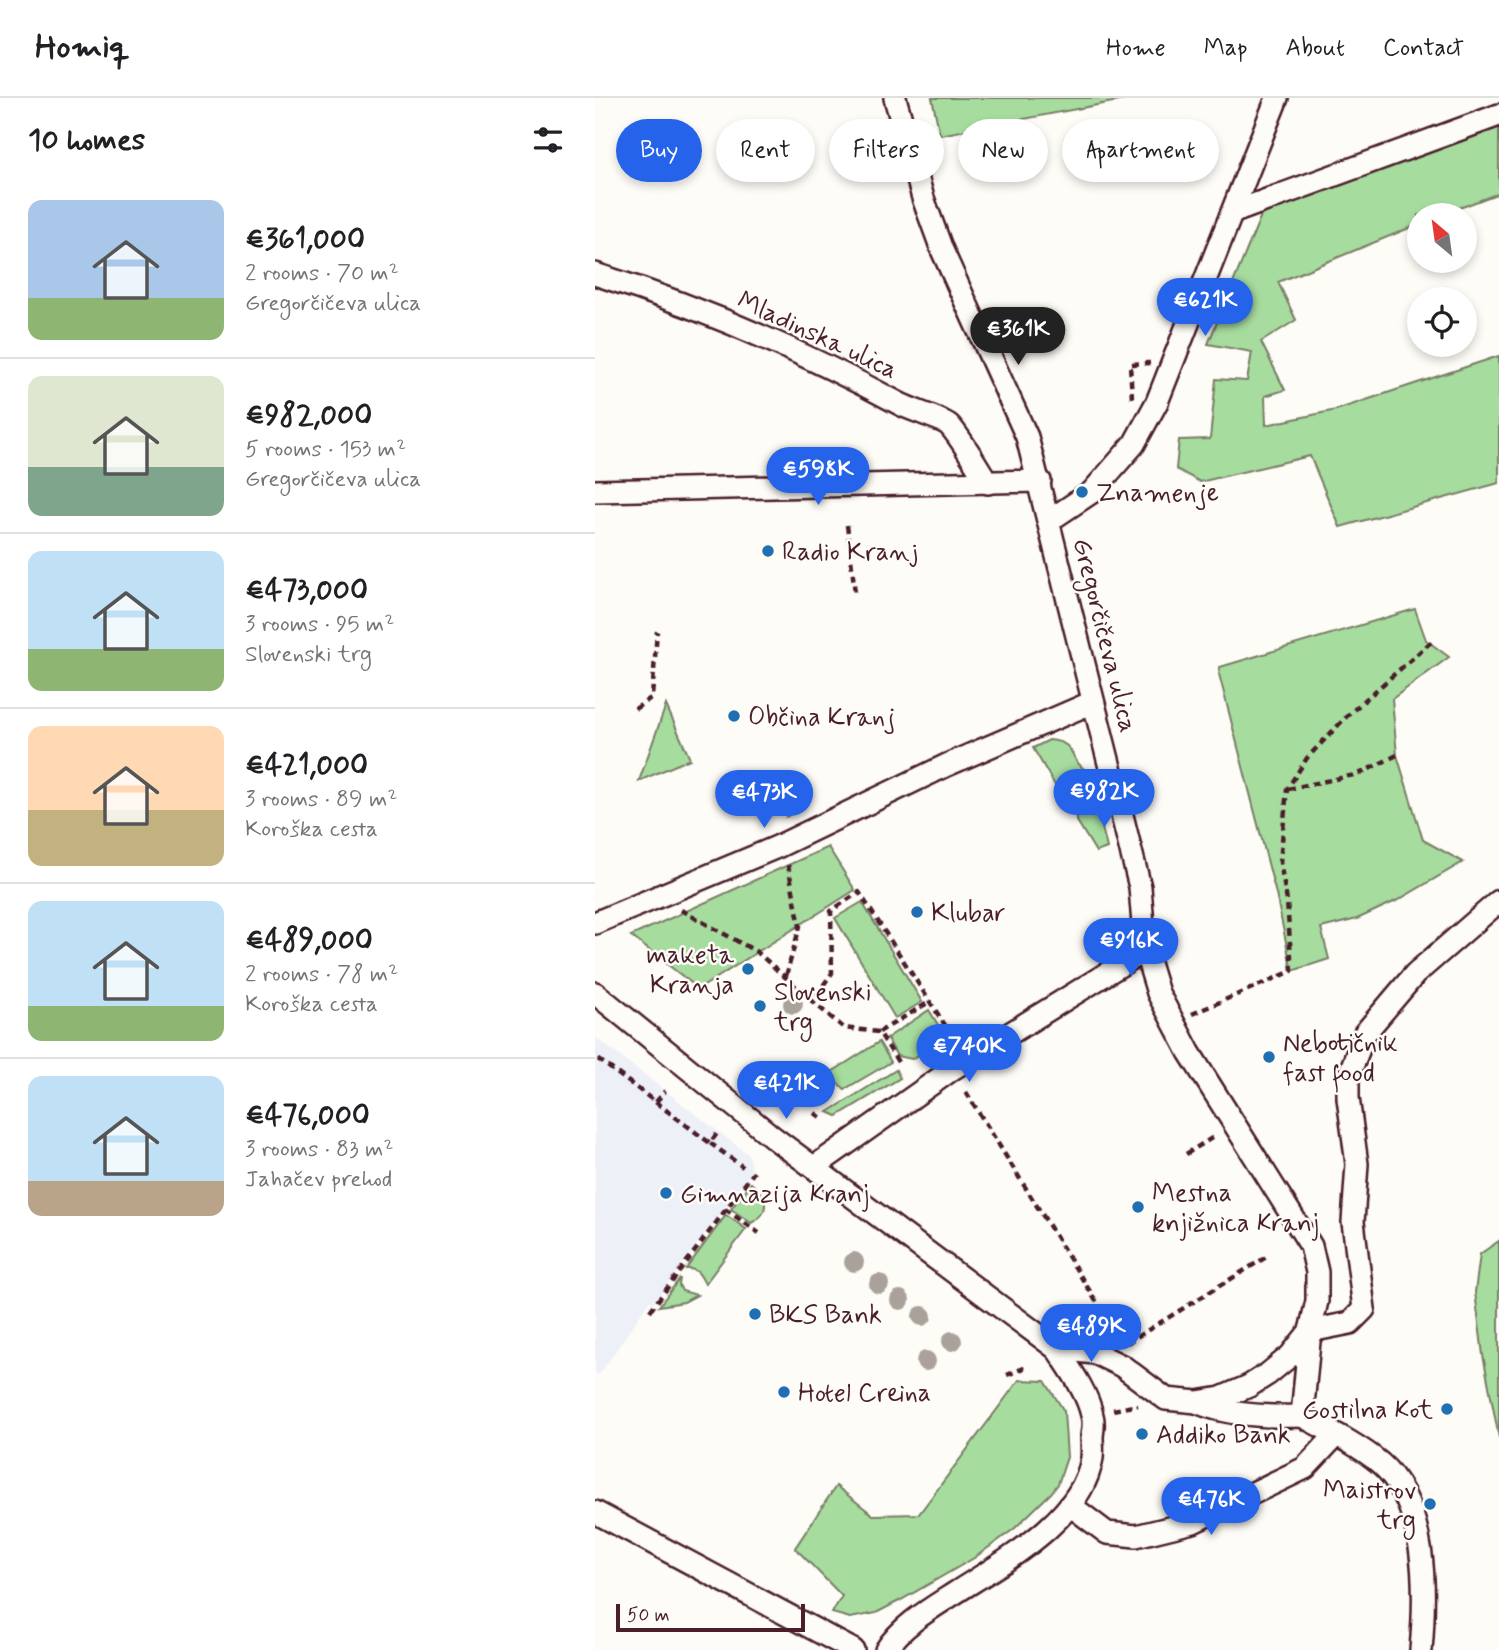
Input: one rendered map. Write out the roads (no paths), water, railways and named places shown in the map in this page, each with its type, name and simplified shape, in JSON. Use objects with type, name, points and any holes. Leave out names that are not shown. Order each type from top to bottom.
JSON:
[{"type":"street","name":"Gregorčičeva ulica","points":[[895,98],[923,198],[941,250],[1027,437],[1040,481],[1140,887],[1145,950],[1158,993],[1172,1023],[1311,1246],[1317,1272],[1317,1301],[1310,1331]]},
{"type":"street","points":[[1050,520],[1092,492],[1134,444],[1157,402],[1277,98]]},
{"type":"street","points":[[1234,212],[1499,116]]},
{"type":"street","name":"Mladinska ulica","points":[[595,274],[719,317],[836,370],[915,412],[948,424],[988,483]]},
{"type":"street","points":[[595,491],[1040,481]]},
{"type":"street","points":[[595,923],[777,847],[947,765],[1093,702]]},
{"type":"street","points":[[1057,1349],[1095,1353],[1122,1366],[1166,1399],[1198,1402],[1221,1398],[1259,1380],[1290,1356],[1310,1331],[1350,1323],[1364,1310],[1353,1222],[1357,1164],[1348,1098],[1348,1077],[1365,1033],[1415,974],[1499,901]]},
{"type":"street","points":[[814,1167],[954,1068],[1145,950]]},
{"type":"street","points":[[595,993],[774,1138],[1057,1349],[1075,1378],[1093,1416],[1092,1458],[1086,1479],[1070,1505],[1051,1526],[923,1614],[893,1638],[886,1650]]},
{"type":"street","points":[[1302,1416],[1310,1331]]},
{"type":"street","points":[[1198,1402],[1216,1410],[1302,1416],[1380,1464],[1395,1479],[1406,1497],[1413,1518],[1425,1598],[1421,1650]]},
{"type":"street","points":[[1070,1505],[1107,1533],[1136,1535],[1193,1522],[1305,1468],[1336,1435]]},
{"type":"street","points":[[595,1512],[853,1650]]},
{"type":"place","name":"Znamenje","points":[[1082,492]]},
{"type":"place","name":"Radio Kranj","points":[[768,551]]},
{"type":"place","name":"Občina Kranj","points":[[734,716]]},
{"type":"place","name":"Klubar","points":[[917,912]]},
{"type":"place","name":"maketa Kranja","points":[[748,969]]},
{"type":"place","name":"Slovenski trg","points":[[760,1006]]},
{"type":"place","name":"Nebotičnik fast food","points":[[1269,1057]]},
{"type":"place","name":"Gimnazija Kranj","points":[[666,1193]]},
{"type":"place","name":"Mestna knjižnica Kranj","points":[[1138,1207]]},
{"type":"place","name":"BKS Bank","points":[[755,1314]]},
{"type":"place","name":"Hotel Creina","points":[[784,1392]]},
{"type":"place","name":"Gostilna Kot","points":[[1447,1409]]},
{"type":"place","name":"Addiko Bank","points":[[1142,1434]]},
{"type":"place","name":"Maistrov trg","points":[[1430,1504]]}]
